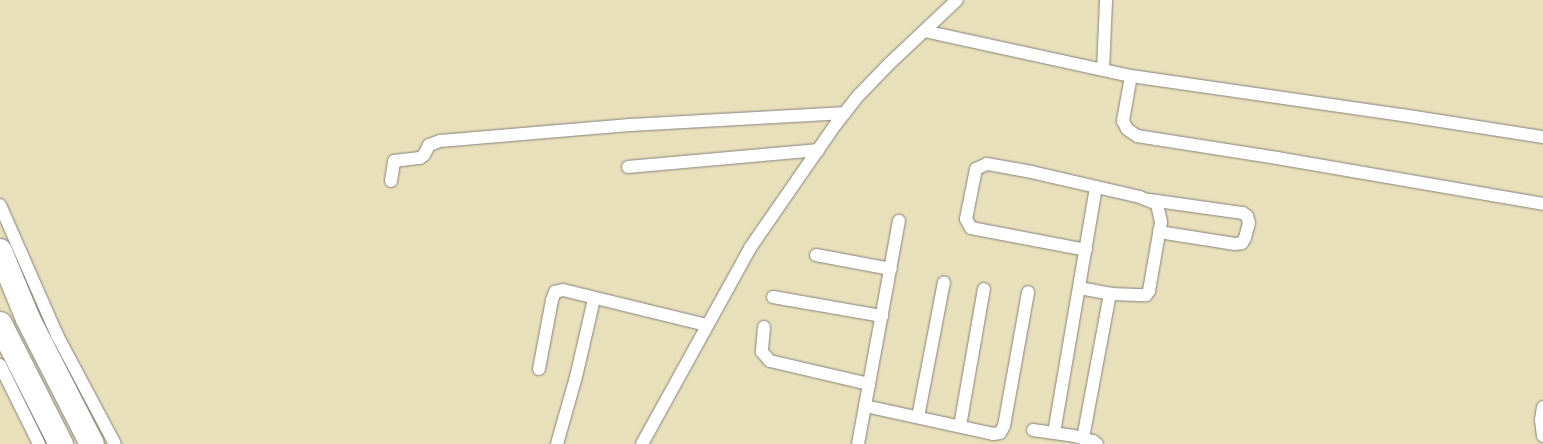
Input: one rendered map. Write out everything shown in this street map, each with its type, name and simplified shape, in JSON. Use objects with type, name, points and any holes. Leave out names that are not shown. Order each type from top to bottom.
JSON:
[{"type":"highway","points":[[0,251],[28,319],[92,444]]},
{"type":"highway","points":[[0,324],[61,444]]},
{"type":"street","points":[[642,444],[750,248],[818,150],[845,112],[889,64],[957,0]]},
{"type":"street","points":[[1104,70],[1106,0]]},
{"type":"street","points":[[924,31],[1132,76],[1402,115],[1543,138]]},
{"type":"street","points":[[1132,76],[1123,121],[1127,129],[1137,136],[1543,204]]},
{"type":"street","points":[[391,181],[394,161],[420,158],[424,155],[429,145],[440,141],[632,125],[845,112]]},
{"type":"street","points":[[628,168],[818,150]]},
{"type":"street","points":[[1086,250],[971,228],[966,219],[973,175],[980,165],[987,164],[1032,172],[1150,200],[1243,213],[1247,216],[1249,223],[1245,238],[1242,242],[1235,244],[1159,232]]},
{"type":"street","points":[[1054,433],[1096,188]]},
{"type":"street","points":[[1080,288],[1110,294],[1146,295],[1149,291],[1159,232],[1160,210],[1150,200]]},
{"type":"street","points":[[0,205],[57,335],[115,444]]},
{"type":"street","points":[[858,444],[899,221]]},
{"type":"street","points":[[816,256],[891,269]]},
{"type":"street","points":[[918,417],[944,282]]},
{"type":"street","points":[[960,426],[984,289]]},
{"type":"street","points":[[539,369],[555,292],[563,290],[707,325]]},
{"type":"street","points":[[865,406],[993,434],[1000,433],[1004,426],[1028,292]]},
{"type":"street","points":[[1083,438],[1110,294]]},
{"type":"street","points":[[773,297],[882,316]]},
{"type":"street","points":[[557,444],[594,299]]},
{"type":"street","points":[[764,327],[762,352],[770,361],[869,384]]},
{"type":"street","points":[[0,365],[39,444]]},
{"type":"street","points":[[1543,407],[1541,420],[1543,436]]},
{"type":"street","points":[[1033,430],[1083,438],[1096,444]]}]
